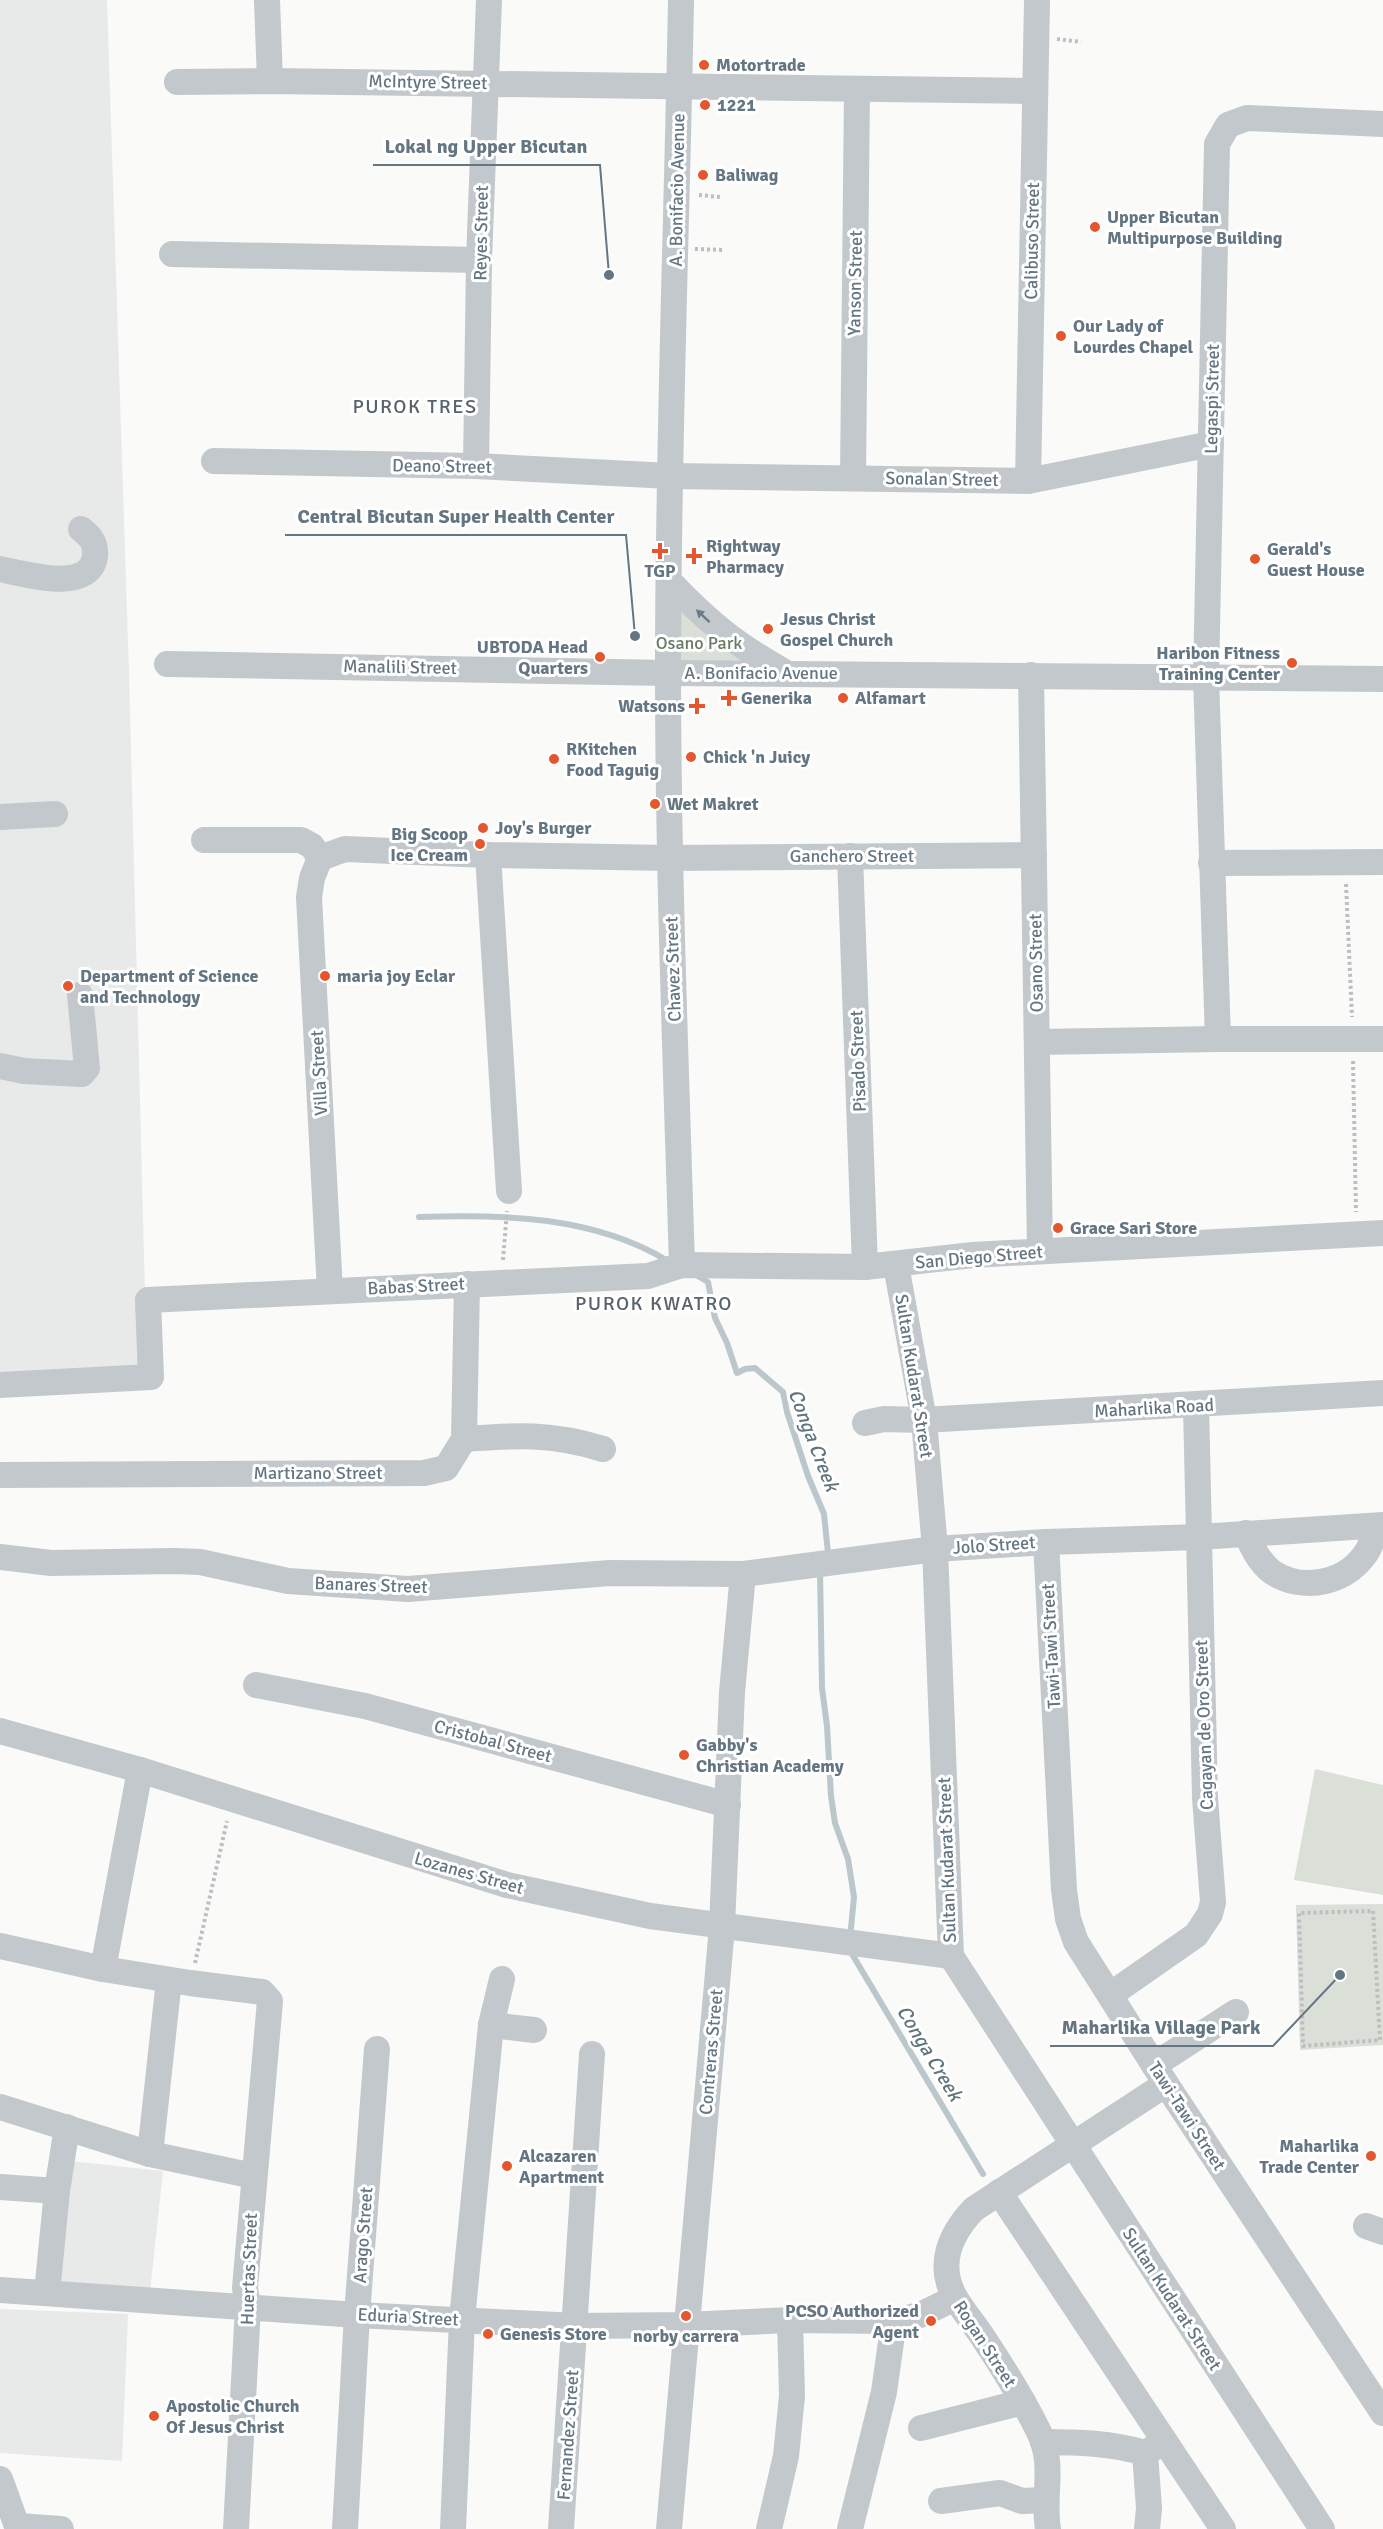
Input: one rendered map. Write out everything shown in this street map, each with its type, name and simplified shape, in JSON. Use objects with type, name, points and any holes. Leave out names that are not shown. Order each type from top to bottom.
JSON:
[{"type":"street","points":[[267,0],[270,81]]},
{"type":"street","name":"Reyes Street","points":[[476,466],[489,0]]},
{"type":"street","name":"A. Bonifacio Avenue","points":[[681,0],[670,476],[668,673],[786,672],[1383,679]]},
{"type":"street","name":"Calibuso Street","points":[[1028,481],[1037,0]]},
{"type":"street","name":"McIntyre Street","points":[[177,82],[485,83],[1034,91]]},
{"type":"street","name":"Yanson Street","points":[[853,477],[857,89]]},
{"type":"street","name":"Legaspi Street","points":[[1218,1039],[1206,677],[1217,144],[1228,125],[1247,118],[1383,124]]},
{"type":"street","points":[[172,254],[480,260]]},
{"type":"street","name":"Sonalan Street","points":[[670,476],[1028,481],[1056,478],[1211,444]]},
{"type":"street","name":"Deano Street","points":[[214,461],[476,466],[670,476]]},
{"type":"street","points":[[0,569],[59,579],[77,579],[90,570],[96,547],[91,537],[81,529]]},
{"type":"street","points":[[670,582],[704,618],[719,630],[743,648],[786,672]]},
{"type":"street","name":"Manalili Street","points":[[167,664],[668,673]]},
{"type":"street","name":"Chavez Street","points":[[668,673],[677,1267]]},
{"type":"street","name":"Osano Street","points":[[1031,675],[1040,1251]]},
{"type":"street","points":[[0,817],[55,814]]},
{"type":"street","points":[[204,840],[292,839],[312,846],[320,858]]},
{"type":"street","name":"Ganchero Street","points":[[320,858],[345,849],[488,855],[670,858],[1034,855]]},
{"type":"street","points":[[488,855],[508,1200]]},
{"type":"street","name":"Pisado Street","points":[[850,856],[865,1267]]},
{"type":"street","name":"Villa Street","points":[[320,858],[312,878],[309,897],[330,1291]]},
{"type":"street","points":[[1211,863],[1383,862]]},
{"type":"street","points":[[0,1066],[24,1071],[82,1074],[87,1068],[80,995]]},
{"type":"street","points":[[1037,1042],[1383,1039]]},
{"type":"street","name":"San Diego Street","points":[[677,1267],[865,1267],[973,1255],[1383,1233]]},
{"type":"street","name":"Sultan Kudarat Street","points":[[896,1265],[924,1420],[934,1549],[951,1956],[1071,2145],[1322,2529]]},
{"type":"street","name":"Babas Street","points":[[0,1385],[151,1377],[148,1300],[648,1276],[677,1267]]},
{"type":"street","points":[[467,1284],[464,1439],[542,1436],[575,1441],[603,1449]]},
{"type":"street","name":"Maharlika Road","points":[[865,1423],[884,1419],[924,1420],[1383,1393]]},
{"type":"street","name":"Cagayan de Oro Street","points":[[1110,1995],[1196,1935],[1210,1914],[1213,1902],[1205,1798],[1196,1405]]},
{"type":"street","name":"Martizano Street","points":[[0,1475],[424,1473],[446,1468],[464,1439]]},
{"type":"street","name":"Jolo Street","points":[[743,1574],[934,1549],[1379,1526],[1369,1548],[1355,1566],[1336,1579],[1314,1584],[1291,1581],[1271,1571],[1255,1554],[1246,1533]]},
{"type":"street","name":"Tawi-Tawi Street","points":[[1046,1542],[1064,1890],[1068,1919],[1076,1942],[1160,2075],[1383,2413]]},
{"type":"street","name":"Banares Street","points":[[0,1557],[51,1563],[200,1562],[288,1581],[381,1588],[430,1588],[610,1573],[743,1574]]},
{"type":"street","name":"Contreras Street","points":[[669,2529],[723,1927],[734,1663],[743,1574]]},
{"type":"street","name":"Cristobal Street","points":[[256,1685],[366,1706],[728,1805]]},
{"type":"street","name":"Lozanes Street","points":[[0,1731],[140,1770],[507,1886],[582,1903],[723,1927],[951,1956]]},
{"type":"street","points":[[103,1969],[140,1770]]},
{"type":"street","points":[[0,1946],[103,1969],[180,1982],[150,2154]]},
{"type":"street","points":[[453,2529],[462,2319],[491,2025],[501,1979]]},
{"type":"street","name":"Huertas Street","points":[[180,1982],[262,1992],[270,2001],[245,2288],[248,2307],[236,2529]]},
{"type":"street","name":"Rogan Street","points":[[1048,2529],[1046,2500],[1049,2478],[1043,2442],[1023,2402],[983,2337],[955,2298],[948,2276],[947,2258],[951,2240],[959,2224],[974,2209],[1071,2145],[1236,2012]]},
{"type":"street","points":[[491,2025],[534,2030]]},
{"type":"street","name":"Arago Street","points":[[345,2529],[357,2315],[377,2049]]},
{"type":"street","name":"Fernandez Street","points":[[561,2529],[592,2054]]},
{"type":"street","points":[[0,2107],[150,2154],[254,2176]]},
{"type":"street","points":[[47,2293],[57,2191],[67,2127]]},
{"type":"street","points":[[0,2187],[57,2191]]},
{"type":"street","points":[[999,2192],[1155,2447],[1223,2529]]},
{"type":"street","name":"Eduria Street","points":[[0,2290],[357,2315],[576,2326],[686,2325],[790,2320],[894,2321],[920,2315],[955,2298]]},
{"type":"street","points":[[770,2529],[786,2456],[792,2396],[790,2320]]},
{"type":"street","points":[[850,2529],[884,2392],[894,2321]]},
{"type":"street","points":[[921,2427],[1023,2402]]},
{"type":"street","points":[[1043,2442],[1093,2442],[1125,2447],[1155,2447]]},
{"type":"street","points":[[1147,2529],[1155,2447]]},
{"type":"street","points":[[0,2479],[18,2528],[61,2529]]},
{"type":"street","points":[[941,2501],[1000,2493],[1023,2501],[1046,2500]]},
{"type":"path","points":[[676,249],[724,250]]},
{"type":"path","points":[[1345,862],[1353,1039],[1357,1234]]},
{"type":"path","points":[[501,1282],[508,1200]]},
{"type":"path","points":[[180,1982],[232,1799]]},
{"type":"path","points":[[1373,1911],[1375,1923],[1380,2040],[1303,2046],[1299,1913],[1373,1911]]},
{"type":"path","points":[[1375,1923],[1383,1923]]},
{"type":"shaded area","name":"Department of Science and Technology","points":[[0,0],[107,0],[129,673],[147,1373],[0,1382]]},
{"type":"shaded area","points":[[70,2161],[163,2171],[150,2292],[56,2281]]},
{"type":"shaded area","points":[[0,2309],[128,2314],[122,2461],[0,2453]]},
{"type":"green space","name":"Osano Park","points":[[678,600],[764,665],[676,664]]},
{"type":"green space","points":[[1315,1769],[1383,1785],[1383,1895],[1294,1880]]},
{"type":"green space","points":[[1383,1904],[1383,2045],[1300,2050],[1296,1905]]},
{"type":"waterway","name":"Conga Creek","points":[[419,1217],[483,1216],[547,1221],[610,1235],[640,1246],[668,1261]]},
{"type":"waterway","name":"Conga Creek","points":[[696,1275],[708,1282],[715,1318],[727,1343],[737,1373],[755,1368],[783,1392],[787,1412],[808,1476],[824,1514],[828,1553]]},
{"type":"waterway","name":"Conga Creek","points":[[820,1570],[822,1688],[827,1726],[831,1796],[835,1823],[848,1859],[854,1897],[851,1928]]},
{"type":"waterway","name":"Conga Creek","points":[[849,1949],[983,2174]]},
{"type":"place","name":"Motortrade","points":[[704,65]]},
{"type":"place","name":"1221","points":[[705,105]]},
{"type":"place","name":"Baliwag","points":[[703,175]]},
{"type":"place","name":"Upper Bicutan Multipurpose Building","points":[[1095,227]]},
{"type":"place","name":"Lokal ng Upper Bicutan","points":[[609,275]]},
{"type":"place","name":"Our Lady of Lourdes Chapel","points":[[1061,336]]},
{"type":"place","name":"TGP","points":[[660,551]]},
{"type":"place","name":"Rightway Pharmacy","points":[[694,556]]},
{"type":"place","name":"Gerald's Guest House","points":[[1255,559]]},
{"type":"place","name":"Jesus Christ Gospel Church","points":[[768,629]]},
{"type":"place","name":"Central Bicutan Super Health Center","points":[[635,636]]},
{"type":"place","name":"UBTODA Head Quarters","points":[[600,657]]},
{"type":"place","name":"Haribon Fitness Training Center","points":[[1292,663]]},
{"type":"place","name":"Generika","points":[[729,698]]},
{"type":"place","name":"Alfamart","points":[[843,698]]},
{"type":"place","name":"Watsons","points":[[697,706]]},
{"type":"place","name":"Chick 'n Juicy","points":[[691,757]]},
{"type":"place","name":"RKitchen Food Taguig","points":[[554,759]]},
{"type":"place","name":"Wet Makret","points":[[655,804]]},
{"type":"place","name":"Joy's Burger","points":[[483,828]]},
{"type":"place","name":"Big Scoop Ice Cream","points":[[480,844]]},
{"type":"place","name":"maria joy Eclar","points":[[325,976]]},
{"type":"place","name":"Department of Science and Technology","points":[[68,986]]},
{"type":"place","name":"Grace Sari Store","points":[[1058,1228]]},
{"type":"place","name":"Gabby's Christian Academy","points":[[684,1755]]},
{"type":"place","name":"Maharlika Village Park","points":[[1340,1975]]},
{"type":"place","name":"Maharlika Trade Center","points":[[1371,2156]]},
{"type":"place","name":"Alcazaren Apartment","points":[[507,2166]]},
{"type":"place","name":"norby carrera","points":[[686,2316]]},
{"type":"place","name":"PCSO Authorized Agent","points":[[931,2321]]},
{"type":"place","name":"Genesis Store","points":[[488,2334]]},
{"type":"place","name":"Apostolic Church Of Jesus Christ","points":[[154,2416]]},
{"type":"district","name":"PUROK TRES","points":[[415,406]]},
{"type":"district","name":"PUROK KWATRO","points":[[654,1303]]}]
